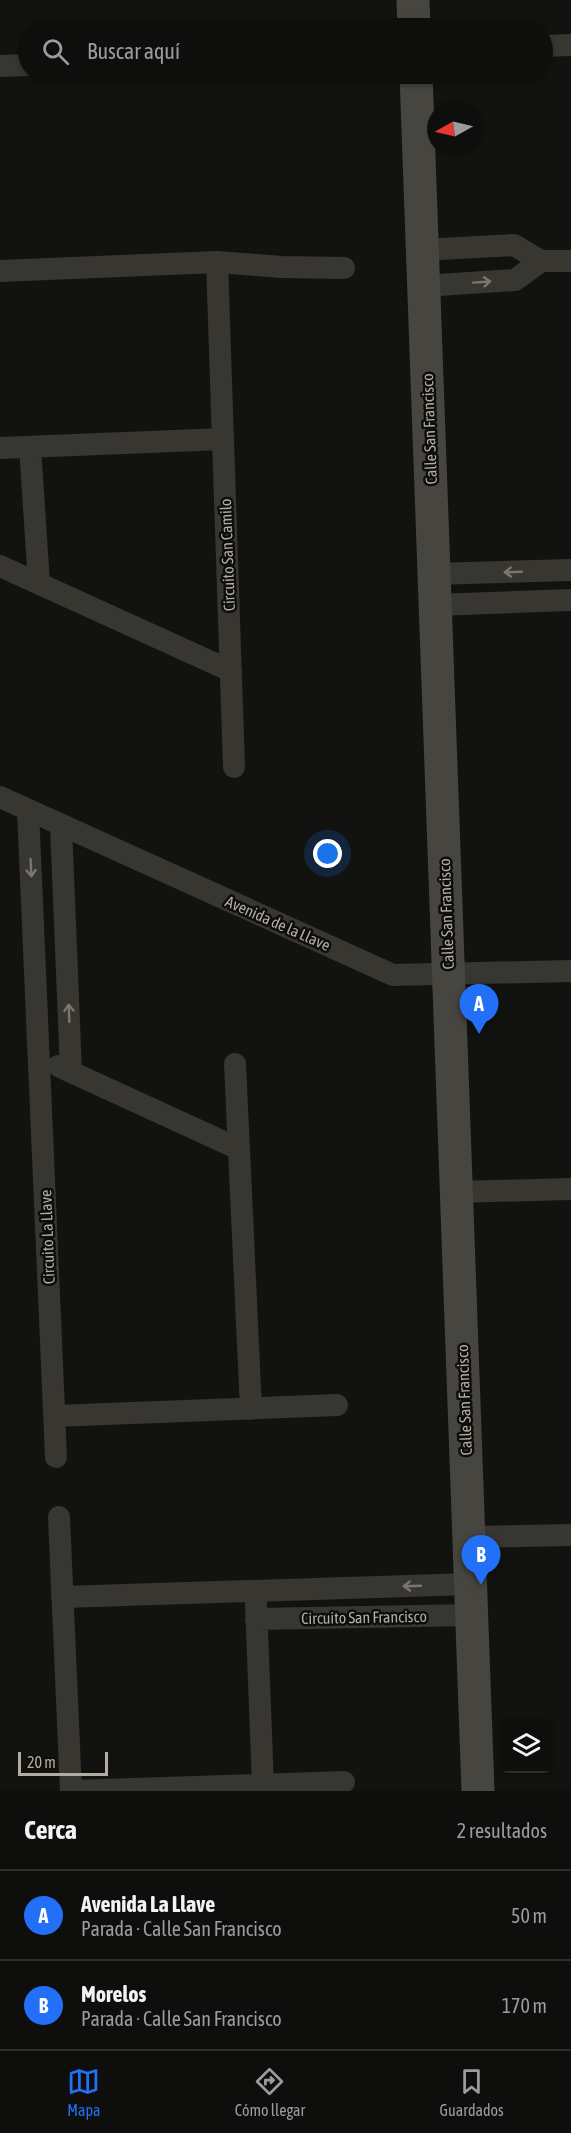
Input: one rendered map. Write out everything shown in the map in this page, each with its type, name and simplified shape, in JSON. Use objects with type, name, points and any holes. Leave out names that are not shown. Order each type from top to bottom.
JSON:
[{"type":"street","points":[[413,0],[414,18]]},
{"type":"street","points":[[553,46],[571,45]]},
{"type":"street","points":[[0,66],[18,65]]},
{"type":"street","name":"Calle San Francisco","points":[[416,84],[478,1791]]},
{"type":"street","points":[[422,250],[514,245],[541,261],[571,261]]},
{"type":"street","points":[[424,286],[515,280],[541,261]]},
{"type":"street","points":[[0,271],[217,262],[282,267],[344,267]]},
{"type":"street","name":"Circuito San Camilo","points":[[217,262],[234,767]]},
{"type":"street","points":[[0,448],[223,439]]},
{"type":"street","points":[[30,447],[39,584]]},
{"type":"street","points":[[0,566],[231,671]]},
{"type":"street","points":[[435,590],[571,570]]},
{"type":"street","points":[[435,590],[571,600]]},
{"type":"street","name":"Avenida de la Llave","points":[[0,797],[393,975],[571,971]]},
{"type":"street","name":"Circuito La Llave","points":[[28,810],[56,1457]]},
{"type":"street","points":[[61,825],[71,1072]]},
{"type":"street","points":[[39,1057],[239,1149]]},
{"type":"street","points":[[235,1064],[251,1409]]},
{"type":"street","points":[[456,1192],[571,1189]]},
{"type":"street","points":[[55,1416],[337,1405]]},
{"type":"street","points":[[59,1517],[71,1791],[344,1782]]},
{"type":"street","points":[[469,1537],[571,1535]]},
{"type":"street","points":[[255,1591],[263,1785]]},
{"type":"street","name":"Circuito San Francisco","points":[[62,1597],[255,1591],[471,1600]]},
{"type":"street","name":"Circuito San Francisco","points":[[256,1619],[471,1600]]},
{"type":"place","name":"Avenida La Llave","points":[[479,1034]]},
{"type":"place","name":"Morelos","points":[[481,1585]]}]
